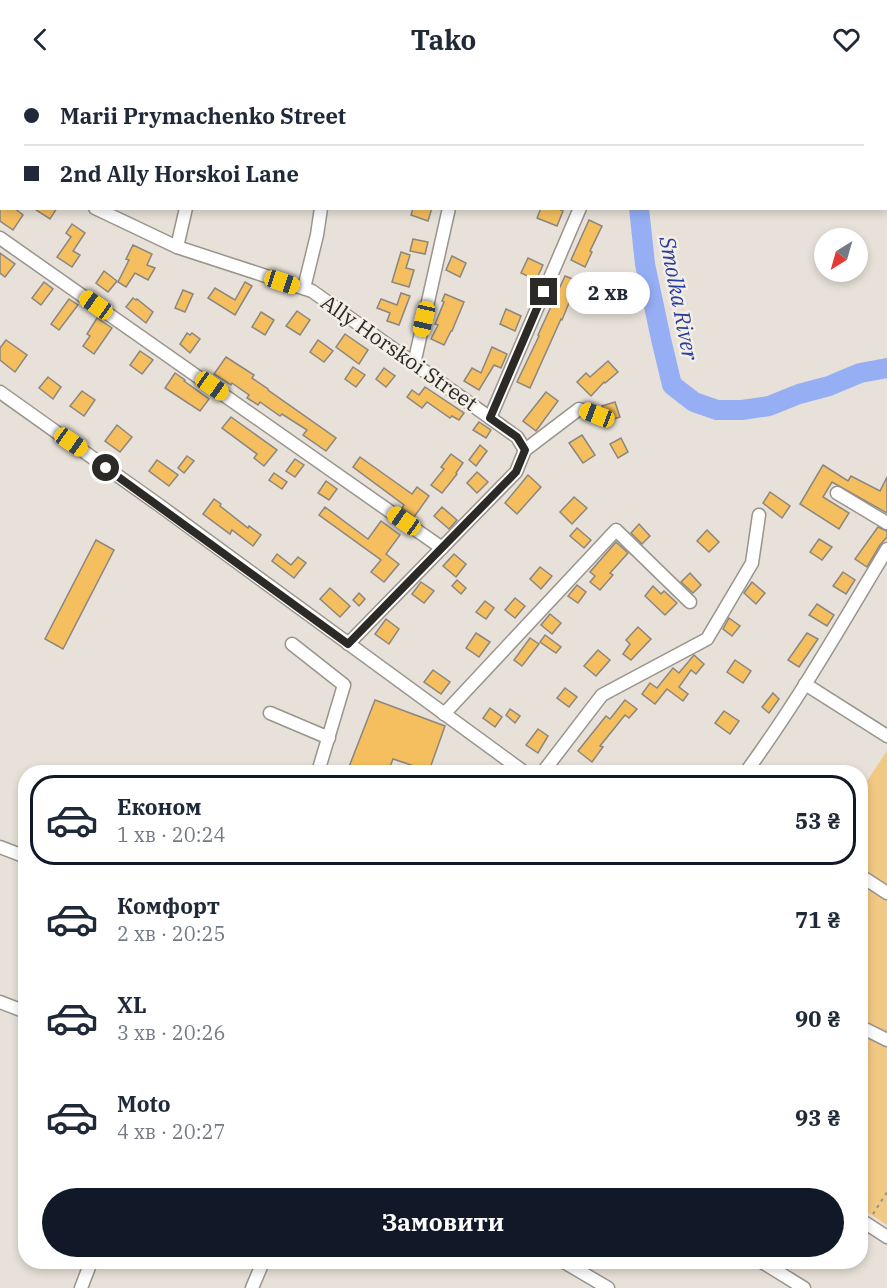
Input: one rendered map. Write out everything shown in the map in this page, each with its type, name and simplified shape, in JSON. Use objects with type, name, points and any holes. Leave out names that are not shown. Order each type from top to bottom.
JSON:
[{"type":"street","name":"Ally Horskoi Street","points":[[99,210],[177,247],[312,291],[517,437],[525,450]]},
{"type":"street","points":[[177,247],[186,210]]},
{"type":"street","points":[[304,288],[321,210]]},
{"type":"street","points":[[414,364],[449,210]]},
{"type":"street","points":[[490,418],[579,210]]},
{"type":"street","points":[[0,238],[442,548]]},
{"type":"street","points":[[0,392],[159,505],[514,765]]},
{"type":"street","points":[[348,644],[516,472],[525,450],[579,409],[597,415]]},
{"type":"street","points":[[837,493],[887,523]]},
{"type":"street","points":[[548,765],[602,695],[707,639],[752,563],[759,515]]},
{"type":"street","points":[[444,714],[616,530],[690,602]]},
{"type":"street","points":[[751,765],[773,736],[887,549]]},
{"type":"street","points":[[292,644],[344,685],[320,765]]},
{"type":"street","points":[[805,684],[887,736]]},
{"type":"street","points":[[270,713],[328,738]]},
{"type":"street","points":[[0,847],[18,854]]},
{"type":"street","points":[[868,882],[887,893]]},
{"type":"street","points":[[0,1002],[18,1009]]},
{"type":"street","points":[[868,1030],[887,1040]]},
{"type":"street","points":[[868,1225],[887,1237]]},
{"type":"street","points":[[81,1288],[88,1269]]},
{"type":"street","points":[[252,1288],[260,1269]]},
{"type":"street","points":[[576,1269],[608,1288]]},
{"type":"street","points":[[773,1269],[804,1288]]},
{"type":"path","points":[[868,1217],[887,1192]]},
{"type":"shaded area","points":[[887,751],[887,1225],[868,1213],[868,780]]},
{"type":"building","points":[[0,210],[17,210],[23,215],[13,230],[0,221]]},
{"type":"building","points":[[36,210],[56,210],[50,219]]},
{"type":"building","points":[[412,210],[431,210],[428,221],[411,215]]},
{"type":"building","points":[[540,210],[563,211],[557,226],[537,218]]},
{"type":"building","points":[[589,220],[602,226],[585,267],[571,260]]},
{"type":"building","points":[[72,224],[85,233],[73,251],[80,255],[72,267],[57,257],[71,237],[66,233]]},
{"type":"building","points":[[413,239],[428,242],[425,254],[410,251]]},
{"type":"building","points":[[133,245],[152,254],[147,265],[155,268],[148,280],[135,273],[126,287],[118,282],[129,260],[126,259]]},
{"type":"building","points":[[401,252],[410,255],[406,268],[414,270],[409,287],[392,282]]},
{"type":"building","points":[[0,253],[15,264],[5,277],[0,273]]},
{"type":"building","points":[[452,256],[466,263],[460,277],[446,270]]},
{"type":"building","points":[[528,258],[543,265],[536,280],[521,273]]},
{"type":"building","points":[[104,271],[117,281],[108,292],[96,283]]},
{"type":"building","points":[[565,276],[578,281],[530,388],[517,382]]},
{"type":"building","points":[[44,282],[53,289],[41,305],[32,298]]},
{"type":"building","points":[[245,282],[252,286],[235,315],[208,298],[215,288],[235,300]]},
{"type":"building","points":[[183,290],[193,294],[185,312],[175,308]]},
{"type":"building","points":[[401,293],[410,296],[399,325],[387,321],[390,313],[377,308],[381,299],[397,305]]},
{"type":"building","points":[[445,294],[464,302],[444,345],[431,339],[438,325],[435,324]]},
{"type":"building","points":[[133,298],[153,312],[146,323],[126,307]]},
{"type":"building","points":[[69,299],[78,305],[59,330],[51,324]]},
{"type":"building","points":[[506,309],[521,316],[515,331],[500,324]]},
{"type":"building","points":[[297,311],[310,320],[300,335],[286,326]]},
{"type":"building","points":[[261,312],[274,320],[265,335],[252,327]]},
{"type":"building","points":[[97,318],[112,328],[94,354],[83,346]]},
{"type":"building","points":[[187,333],[190,335],[192,333],[200,339],[190,353],[180,344]]},
{"type":"building","points":[[345,334],[368,350],[359,364],[336,347]]},
{"type":"building","points":[[6,340],[27,355],[15,372],[0,360],[0,348]]},
{"type":"building","points":[[318,340],[333,351],[324,362],[310,352]]},
{"type":"building","points":[[492,347],[507,354],[501,368],[494,365],[479,390],[464,381],[472,368],[481,373]]},
{"type":"building","points":[[140,351],[153,360],[142,374],[130,365]]},
{"type":"building","points":[[226,357],[254,375],[252,378],[336,438],[326,451],[303,435],[307,430],[260,402],[258,405],[247,398],[249,395],[232,383],[231,385],[214,374]]},
{"type":"building","points":[[608,361],[618,372],[604,382],[591,396],[577,382],[586,373],[590,377]]},
{"type":"building","points":[[353,367],[365,375],[356,387],[345,379]]},
{"type":"building","points":[[384,368],[395,376],[386,387],[376,379]]},
{"type":"building","points":[[175,373],[209,399],[200,411],[165,388]]},
{"type":"building","points":[[48,377],[61,387],[53,399],[39,388]]},
{"type":"building","points":[[425,387],[464,413],[459,420],[452,416],[450,418],[427,402],[422,408],[407,397],[412,390],[419,395]]},
{"type":"building","points":[[82,391],[95,400],[84,416],[70,406]]},
{"type":"building","points":[[546,392],[558,401],[536,431],[523,421]]},
{"type":"building","points":[[615,402],[620,417],[608,421],[602,406]]},
{"type":"building","points":[[231,417],[277,450],[264,466],[254,458],[257,454],[222,428]]},
{"type":"building","points":[[479,422],[491,430],[486,438],[473,430]]},
{"type":"building","points":[[117,425],[132,437],[120,452],[105,441]]},
{"type":"building","points":[[582,435],[595,455],[583,463],[569,443]]},
{"type":"building","points":[[621,438],[628,452],[618,458],[610,444]]},
{"type":"building","points":[[480,445],[487,451],[476,466],[469,460]]},
{"type":"building","points":[[451,454],[463,463],[442,493],[431,485],[444,469],[441,467]]},
{"type":"building","points":[[187,456],[194,461],[184,473],[178,468]]},
{"type":"building","points":[[360,457],[412,494],[417,487],[429,496],[414,517],[402,508],[404,505],[353,467]]},
{"type":"building","points":[[295,459],[304,465],[295,477],[286,471]]},
{"type":"building","points":[[157,460],[178,475],[169,486],[149,471]]},
{"type":"building","points":[[823,465],[848,481],[851,476],[880,491],[887,477],[887,513],[832,482],[823,497],[849,513],[839,529],[800,504]]},
{"type":"building","points":[[477,472],[488,482],[477,493],[467,483]]},
{"type":"building","points":[[274,473],[287,482],[282,489],[269,480]]},
{"type":"building","points":[[528,475],[541,487],[517,514],[505,503]]},
{"type":"building","points":[[326,481],[337,489],[329,500],[318,493]]},
{"type":"building","points":[[770,492],[790,506],[782,518],[763,503]]},
{"type":"building","points":[[574,497],[587,508],[572,524],[560,512]]},
{"type":"building","points":[[214,499],[248,528],[249,526],[261,535],[253,546],[232,530],[230,534],[203,514]]},
{"type":"building","points":[[325,507],[368,539],[381,521],[400,535],[386,554],[399,564],[384,582],[371,572],[381,560],[319,515]]},
{"type":"building","points":[[442,507],[457,520],[449,529],[434,516]]},
{"type":"building","points":[[639,524],[650,536],[642,544],[631,533]]},
{"type":"building","points":[[878,527],[887,531],[887,537],[867,567],[855,559]]},
{"type":"building","points":[[577,528],[591,540],[584,548],[570,536]]},
{"type":"building","points":[[707,530],[719,542],[709,552],[697,541]]},
{"type":"building","points":[[819,539],[832,547],[822,560],[810,552]]},
{"type":"building","points":[[96,540],[114,550],[63,649],[45,639]]},
{"type":"building","points":[[616,542],[628,553],[610,573],[613,575],[600,590],[590,582],[595,576],[590,572]]},
{"type":"building","points":[[277,554],[291,565],[298,557],[306,563],[294,578],[272,561]]},
{"type":"building","points":[[454,554],[466,564],[456,577],[443,566]]},
{"type":"building","points":[[540,567],[552,576],[541,589],[530,579]]},
{"type":"building","points":[[843,572],[855,580],[846,594],[833,586]]},
{"type":"building","points":[[690,573],[701,585],[693,593],[681,582]]},
{"type":"building","points":[[457,580],[466,588],[461,594],[452,586]]},
{"type":"building","points":[[421,582],[434,591],[424,603],[412,594]]},
{"type":"building","points":[[752,582],[765,593],[756,604],[744,593]]},
{"type":"building","points":[[577,585],[586,592],[578,603],[568,596]]},
{"type":"building","points":[[653,586],[661,594],[664,591],[677,603],[665,615],[645,596]]},
{"type":"building","points":[[330,588],[350,606],[340,617],[320,599]]},
{"type":"building","points":[[359,593],[365,599],[359,606],[353,600]]},
{"type":"building","points":[[515,598],[525,606],[515,618],[505,610]]},
{"type":"building","points":[[485,601],[494,608],[486,619],[476,612]]},
{"type":"building","points":[[817,604],[834,615],[827,626],[809,615]]},
{"type":"building","points":[[550,614],[561,623],[552,634],[541,625]]},
{"type":"building","points":[[729,618],[740,626],[732,636],[723,629]]},
{"type":"building","points":[[386,619],[399,629],[389,644],[375,634]]},
{"type":"building","points":[[638,627],[651,639],[631,660],[623,654],[630,644],[626,640]]},
{"type":"building","points":[[476,633],[490,642],[479,657],[466,648]]},
{"type":"building","points":[[807,633],[818,639],[799,667],[788,660]]},
{"type":"building","points":[[545,635],[561,647],[556,653],[540,642]]},
{"type":"building","points":[[530,638],[539,644],[522,666],[514,660]]},
{"type":"building","points":[[598,650],[610,660],[596,676],[584,666]]},
{"type":"building","points":[[694,655],[704,664],[696,674],[691,670],[679,687],[688,694],[683,701],[667,689],[655,704],[642,694],[650,683],[657,688],[673,668],[679,673]]},
{"type":"building","points":[[735,660],[751,671],[743,683],[727,672]]},
{"type":"building","points":[[433,670],[450,682],[441,694],[424,682]]},
{"type":"building","points":[[565,688],[577,697],[569,707],[557,698]]},
{"type":"building","points":[[773,693],[779,699],[769,713],[762,707]]},
{"type":"building","points":[[375,700],[445,726],[431,765],[411,765],[393,759],[391,765],[350,765]]},
{"type":"building","points":[[625,700],[637,709],[629,718],[625,715],[600,746],[603,747],[592,762],[578,751],[606,716],[610,719]]},
{"type":"building","points":[[490,708],[502,717],[495,727],[483,718]]},
{"type":"building","points":[[510,709],[520,716],[515,723],[506,715]]},
{"type":"building","points":[[724,711],[739,721],[730,734],[715,723]]},
{"type":"building","points":[[538,729],[548,736],[538,753],[526,745]]},
{"type":"waterway","name":"Smolka River","points":[[639,210],[645,264],[672,385],[694,402],[717,410],[742,410],[769,406],[860,373],[887,368]]},
{"type":"route","points":[[106,468],[348,644],[516,472],[525,450],[517,437],[490,418],[544,292]]}]
